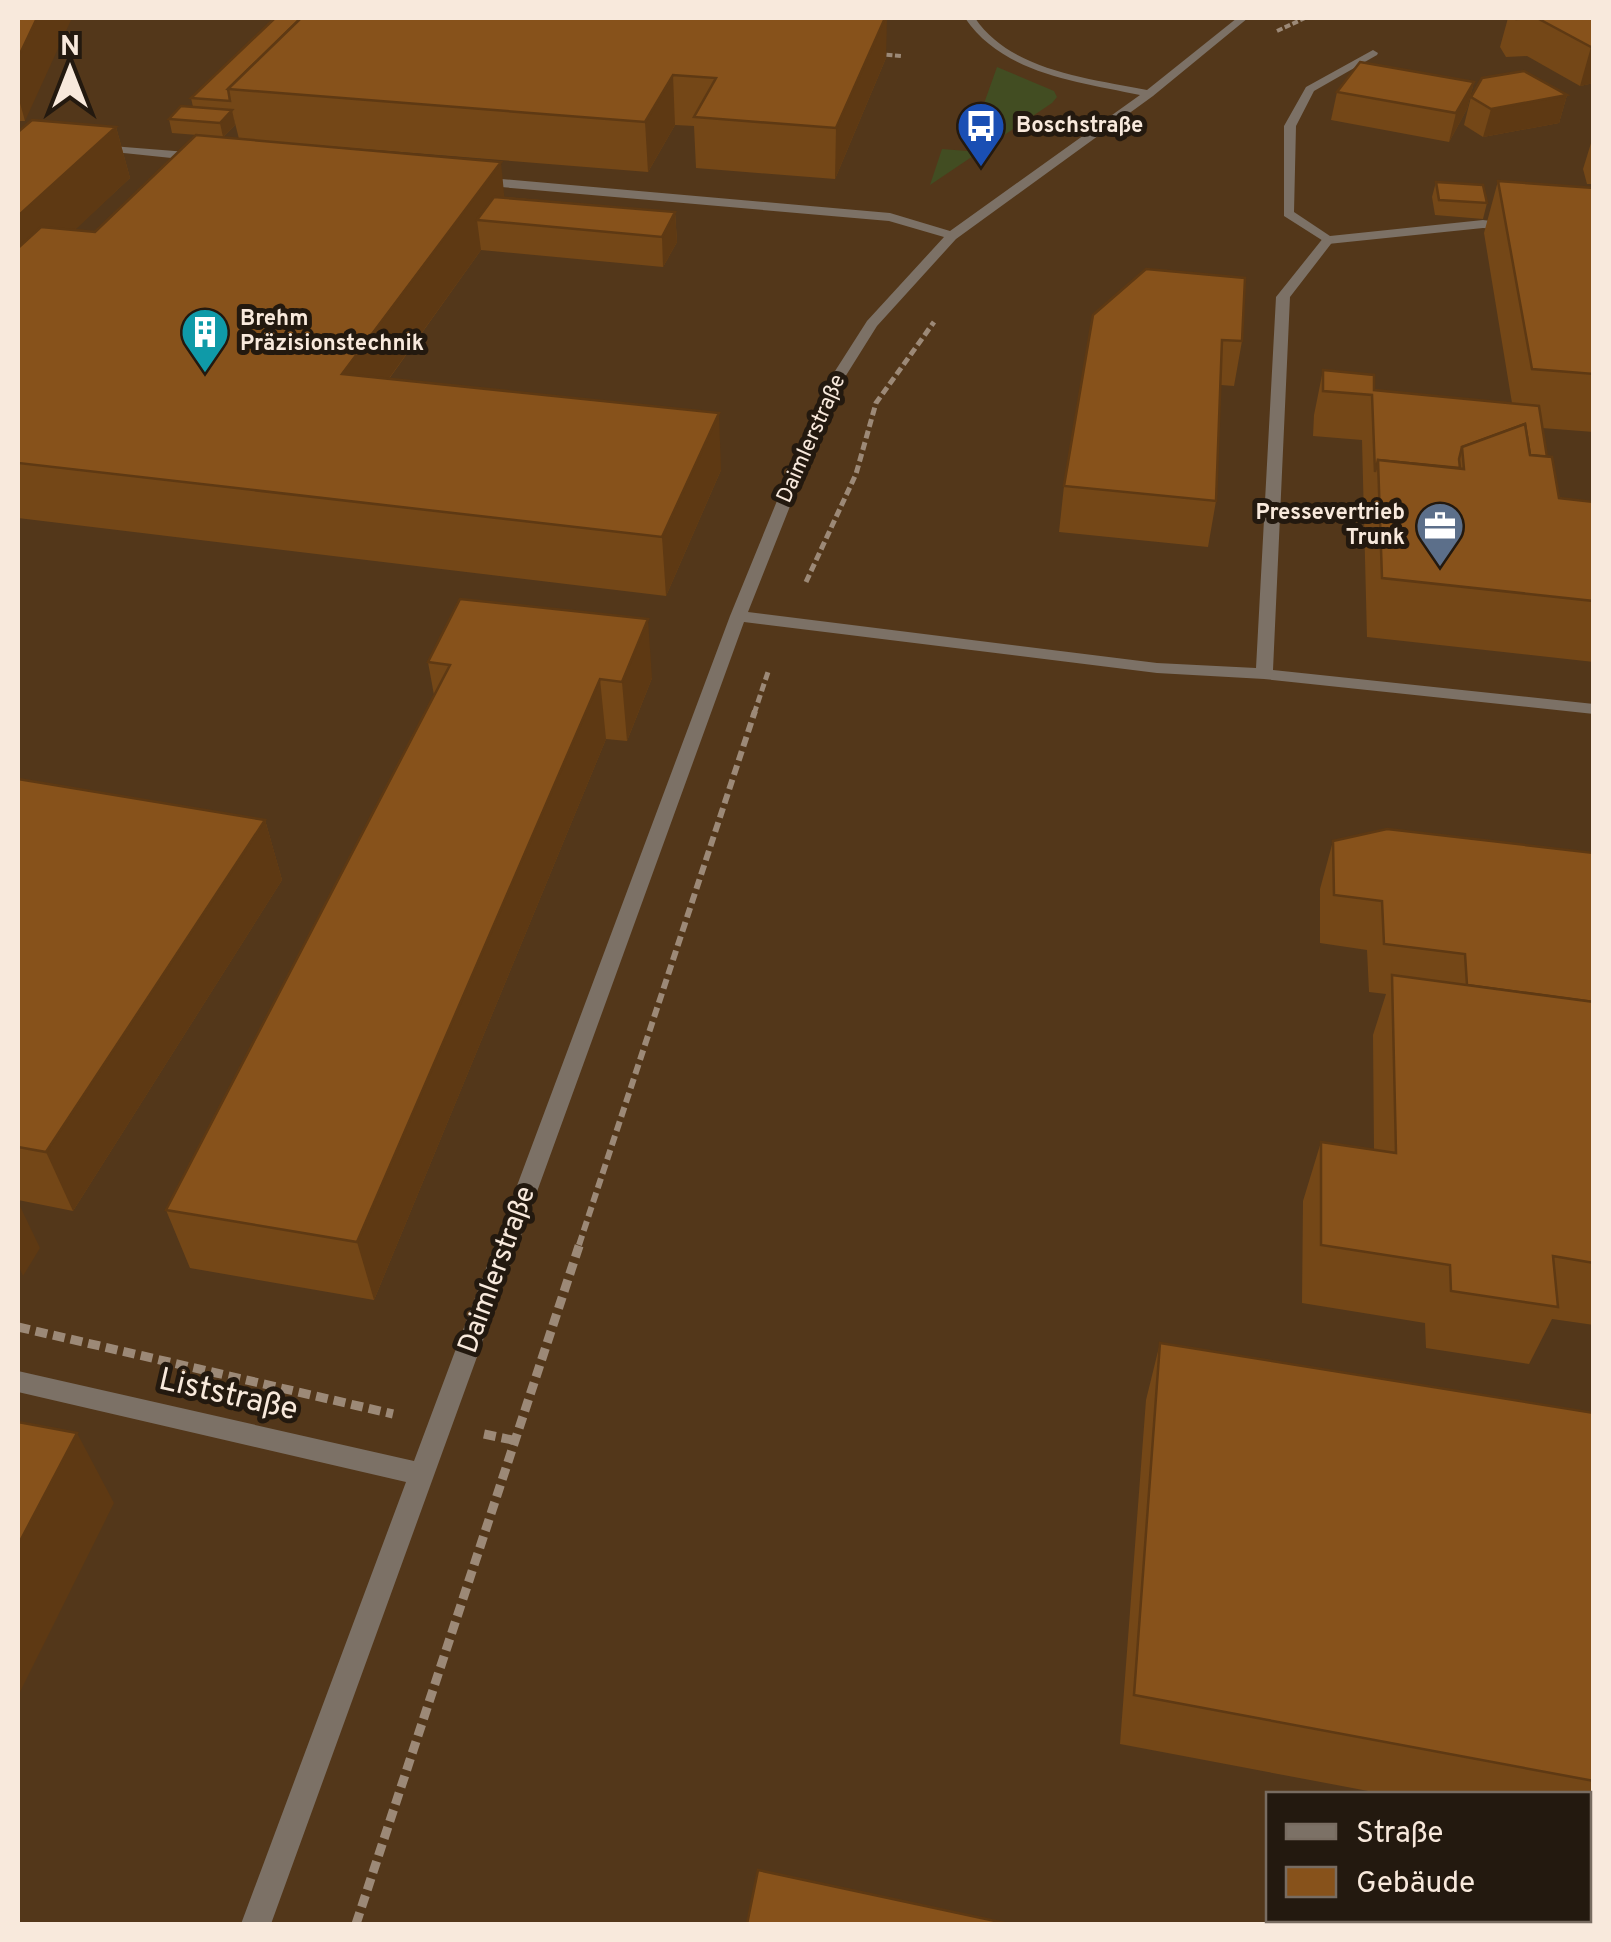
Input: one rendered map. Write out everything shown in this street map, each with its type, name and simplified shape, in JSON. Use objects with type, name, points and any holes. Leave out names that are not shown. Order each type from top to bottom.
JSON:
[{"type":"street","points":[[970,18],[987,40],[1010,54],[1062,75],[1148,94]]},
{"type":"street","name":"Daimlerstraße","points":[[256,1924],[738,616],[828,394],[872,324],[952,236],[1148,94],[1243,18]]},
{"type":"street","points":[[1372,53],[1310,89],[1290,126],[1288,213],[1328,240],[1484,224],[1520,228]]},
{"type":"street","points":[[89,147],[223,159]]},
{"type":"street","points":[[458,180],[890,217],[952,236]]},
{"type":"street","points":[[1264,674],[1283,297],[1328,240]]},
{"type":"street","points":[[738,616],[1157,668],[1264,674],[1594,709]]},
{"type":"street","name":"Liststraße","points":[[18,1381],[424,1475]]},
{"type":"path","points":[[863,53],[902,56]]},
{"type":"path","points":[[18,1327],[517,1441],[356,1924]]},
{"type":"shaded area","points":[[18,18],[1593,18],[1593,1924],[18,1924]]},
{"type":"green space","points":[[997,67],[1054,91],[1057,97],[930,185],[942,149],[967,151]]},
{"type":"building","points":[[18,18],[37,18],[18,58]]},
{"type":"building","points":[[275,18],[301,18],[228,89],[230,101],[191,98]]},
{"type":"building","points":[[301,18],[885,18],[836,128],[694,117],[716,78],[673,75],[645,122],[228,89]]},
{"type":"building","points":[[1537,18],[1594,18],[1594,46],[1591,47]]},
{"type":"building","points":[[1360,62],[1474,82],[1456,113],[1337,92]]},
{"type":"building","points":[[1524,71],[1567,95],[1491,109],[1471,97],[1482,78]]},
{"type":"building","points":[[181,106],[232,110],[220,123],[169,119]]},
{"type":"building","points":[[32,120],[116,127],[18,216],[18,132]]},
{"type":"building","points":[[196,135],[501,162],[342,374],[719,413],[662,537],[18,463],[18,248],[41,227],[95,232]]},
{"type":"building","points":[[1498,181],[1594,188],[1594,374],[1532,369]]},
{"type":"building","points":[[1436,182],[1483,185],[1487,203],[1439,200]]},
{"type":"building","points":[[494,197],[675,212],[662,237],[477,220]]},
{"type":"building","points":[[1146,269],[1245,278],[1242,341],[1222,340],[1216,501],[1064,486],[1093,315]]},
{"type":"building","points":[[1323,370],[1374,375],[1374,390],[1539,406],[1547,457],[1530,455],[1525,424],[1462,447],[1460,468],[1378,460],[1375,472],[1372,395],[1323,391]]},
{"type":"building","points":[[1525,424],[1530,455],[1552,457],[1559,498],[1594,502],[1594,601],[1382,578],[1378,460],[1464,469],[1462,447]]},
{"type":"building","points":[[460,599],[648,619],[622,682],[600,679],[357,1242],[166,1210],[450,665],[428,662]]},
{"type":"building","points":[[18,779],[265,820],[46,1152],[18,1147]]},
{"type":"building","points":[[1387,829],[1594,853],[1594,1002],[1467,985],[1465,954],[1384,944],[1382,901],[1334,895],[1333,841]]},
{"type":"building","points":[[1392,975],[1594,1002],[1594,1263],[1553,1256],[1558,1307],[1451,1291],[1450,1265],[1321,1245],[1321,1142],[1396,1153]]},
{"type":"building","points":[[1160,1343],[1594,1413],[1594,1781],[1134,1695]]},
{"type":"building","points":[[18,1422],[77,1433],[18,1545]]},
{"type":"building","points":[[758,1870],[1009,1924],[747,1924]]},
{"type":"place","name":"Boschstraße","points":[[981,168]]},
{"type":"place","name":"Brehm Präzisionstechnik","points":[[205,374]]},
{"type":"place","name":"Pressevertrieb Trunk","points":[[1440,568]]}]
